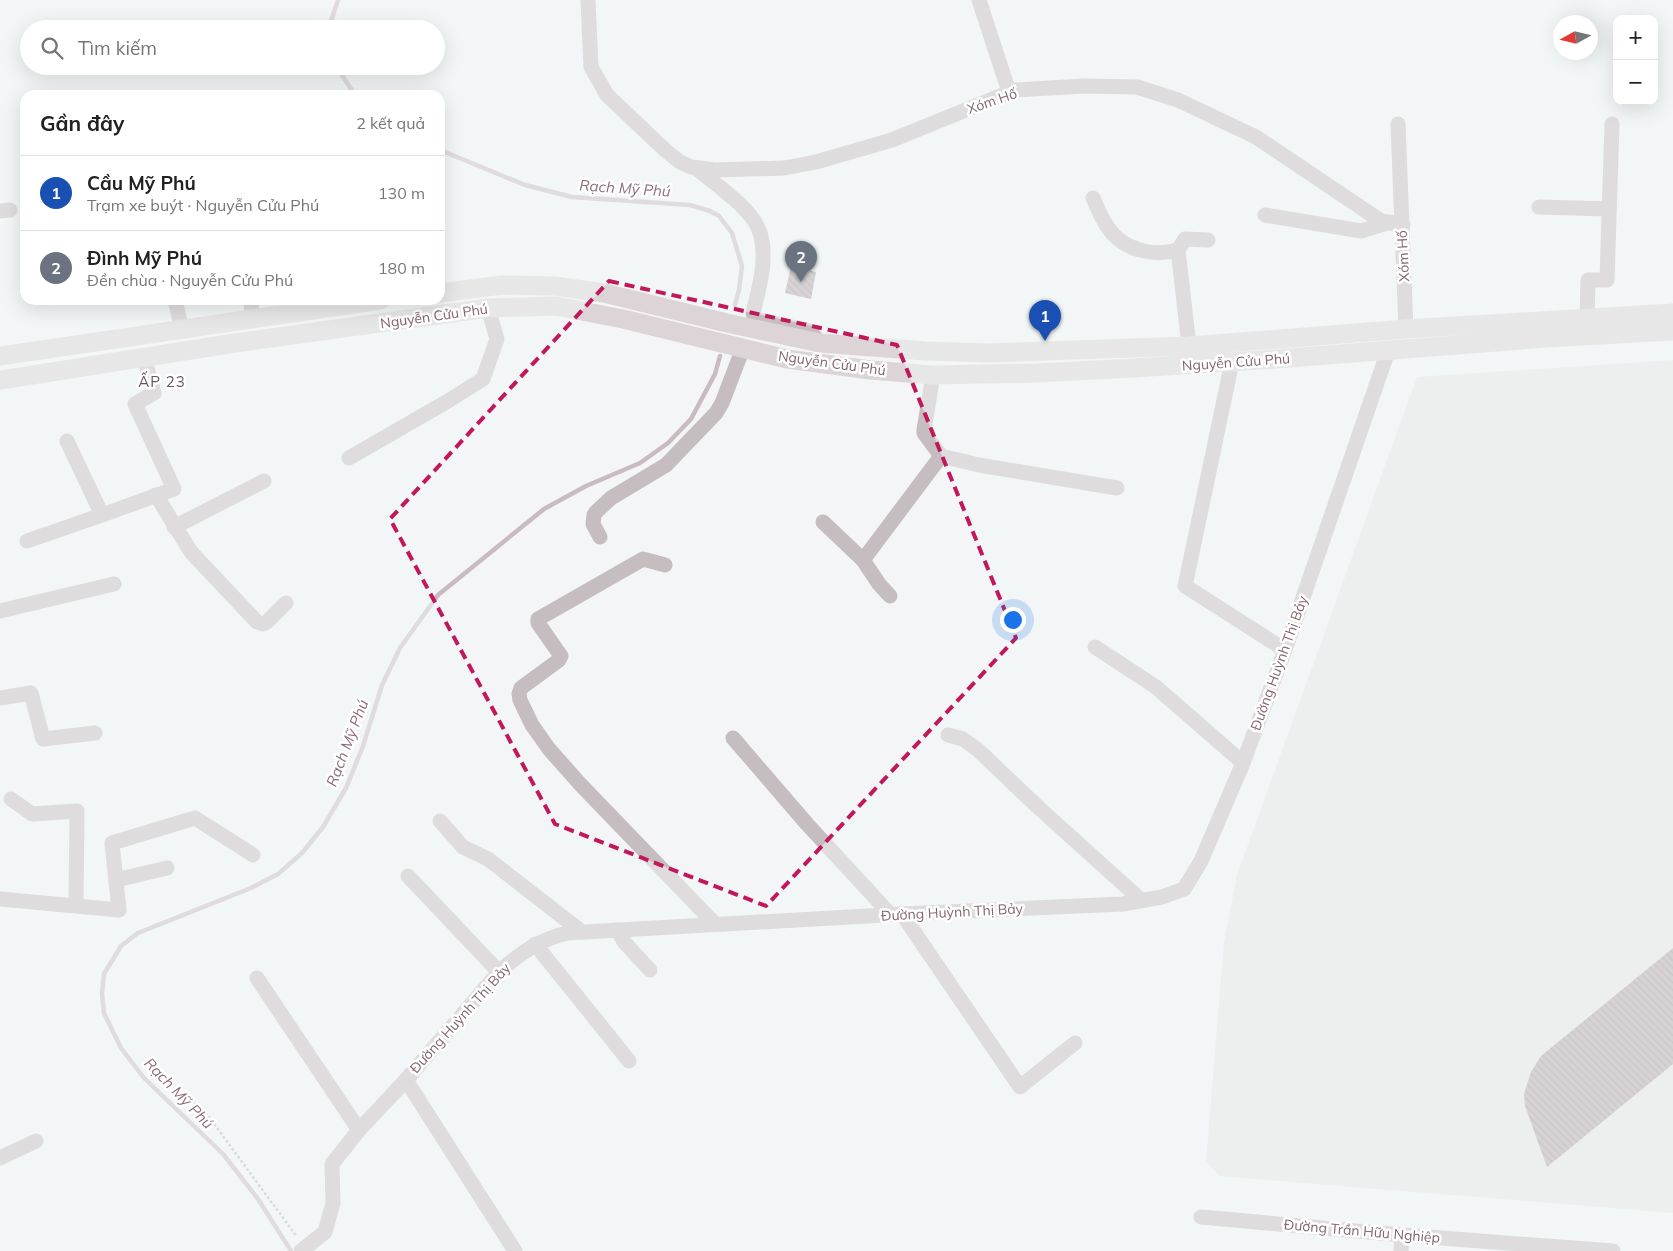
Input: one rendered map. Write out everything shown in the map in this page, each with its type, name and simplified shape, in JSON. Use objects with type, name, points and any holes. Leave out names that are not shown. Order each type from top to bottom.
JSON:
[{"type":"main road","name":"Nguyễn Cửu Phú","points":[[445,292],[502,285],[555,286],[604,293],[726,323],[820,343],[925,351],[989,353],[1189,346],[1406,329],[1673,313]]},
{"type":"main road","name":"Nguyễn Cửu Phú","points":[[0,356],[342,305]]},
{"type":"main road","name":"Nguyễn Cửu Phú","points":[[0,380],[144,357],[488,308],[556,306],[623,319],[787,358],[870,370],[933,375],[1038,373],[1232,362],[1547,338],[1673,331]]},
{"type":"main road","points":[[1388,351],[1406,329]]},
{"type":"street","name":"Xóm Hố","points":[[588,0],[591,67],[607,95],[665,150],[680,162],[696,168],[715,170],[784,168],[816,162],[892,140],[1015,90],[1082,86],[1138,87],[1178,100],[1256,137],[1381,221],[1396,223],[1406,329]]},
{"type":"street","points":[[979,0],[1009,92]]},
{"type":"street","points":[[1265,215],[1361,231],[1396,223],[1398,124]]},
{"type":"street","points":[[1588,318],[1588,280],[1606,280],[1612,124]]},
{"type":"street","points":[[696,168],[744,208],[752,217],[760,232],[762,272],[753,313],[754,317],[759,320],[810,331],[820,343]]},
{"type":"street","points":[[1093,198],[1107,226],[1118,240],[1133,248],[1150,252],[1178,250]]},
{"type":"street","points":[[1539,207],[1609,209]]},
{"type":"street","points":[[1189,346],[1178,250],[1185,239],[1208,240]]},
{"type":"street","points":[[176,305],[182,329]]},
{"type":"street","points":[[251,305],[254,319]]},
{"type":"street","points":[[349,458],[448,401],[483,378],[497,339],[488,308]]},
{"type":"street","points":[[600,537],[593,524],[595,514],[611,498],[666,465],[716,413],[725,396],[743,348]]},
{"type":"street","name":"Đường Huỳnh Thị Bảy","points":[[515,1251],[406,1080],[499,972],[515,957],[534,944],[567,933],[896,914],[1123,904],[1162,897],[1184,889],[1201,861],[1243,763],[1285,650],[1388,351]]},
{"type":"street","points":[[27,541],[174,489],[134,404],[154,393],[144,357]]},
{"type":"street","points":[[1232,362],[1185,586],[1285,650]]},
{"type":"street","points":[[933,375],[924,433],[941,456],[971,464],[1117,488]]},
{"type":"street","points":[[67,441],[102,515]]},
{"type":"street","points":[[863,560],[941,456]]},
{"type":"street","points":[[174,526],[264,481]]},
{"type":"street","points":[[156,495],[191,552],[257,622],[263,624],[267,622],[286,603]]},
{"type":"street","points":[[823,522],[863,560],[879,584],[890,596]]},
{"type":"street","points":[[665,565],[643,558],[538,619],[538,623],[561,656],[559,660],[521,688],[519,697],[532,725],[549,749],[714,924]]},
{"type":"street","points":[[0,611],[114,584]]},
{"type":"street","points":[[1096,647],[1156,687],[1243,763]]},
{"type":"street","points":[[0,698],[30,693],[43,739],[95,733]]},
{"type":"street","points":[[948,735],[963,739],[978,750],[1141,900]]},
{"type":"street","points":[[733,738],[807,824],[896,914],[1020,1087],[1075,1043]]},
{"type":"street","points":[[11,799],[32,814],[77,811],[76,905]]},
{"type":"street","points":[[0,900],[119,910],[112,843],[195,818],[253,855]]},
{"type":"street","points":[[440,821],[462,847],[488,859],[582,932]]},
{"type":"street","points":[[116,880],[167,868]]},
{"type":"street","points":[[408,876],[499,972]]},
{"type":"street","points":[[617,930],[625,943],[650,970]]},
{"type":"street","points":[[534,944],[629,1061]]},
{"type":"street","points":[[257,978],[359,1130]]},
{"type":"street","points":[[303,1249],[325,1232],[333,1203],[332,1164],[359,1130],[406,1080]]},
{"type":"street","points":[[0,1158],[36,1141]]},
{"type":"street","name":"Đường Trần Hữu Nghiệp","points":[[1201,1217],[1402,1235],[1430,1244],[1612,1251]]},
{"type":"street","points":[[1401,1251],[1402,1235]]},
{"type":"path","points":[[166,1076],[171,1084],[204,1110],[303,1249]]},
{"type":"highlighted area","points":[[609,281],[897,345],[1016,638],[766,906],[555,824],[390,519]]},
{"type":"shaded area","points":[[1673,360],[1673,1213],[1219,1176],[1206,1161],[1224,942],[1237,875],[1417,377]]},
{"type":"building","points":[[791,266],[816,272],[811,299],[785,293]]},
{"type":"building","points":[[1673,948],[1673,1064],[1547,1167],[1525,1106],[1524,1094],[1531,1072],[1541,1056]]},
{"type":"waterway","name":"Rạch Mỹ Phú","points":[[331,20],[338,0]]},
{"type":"waterway","name":"Rạch Mỹ Phú","points":[[342,75],[352,90]]},
{"type":"waterway","name":"Rạch Mỹ Phú","points":[[445,152],[525,185],[572,197],[690,205],[710,211],[719,216],[732,233],[742,266],[735,305]]},
{"type":"waterway","name":"Rạch Mỹ Phú","points":[[291,1251],[258,1199],[223,1154],[144,1078],[121,1048],[104,1013],[102,994],[104,974],[121,946],[138,933],[251,888],[278,874],[302,853],[323,827],[346,788],[363,746],[382,685],[400,648],[438,595],[544,509],[586,486],[640,463],[668,443],[691,419],[715,374],[720,356]]},
{"type":"place","name":"Đình Mỹ Phú","points":[[801,282]]},
{"type":"place","name":"Cầu Mỹ Phú","points":[[1045,341]]},
{"type":"district","name":"ẤP 23","points":[[162,381]]}]
